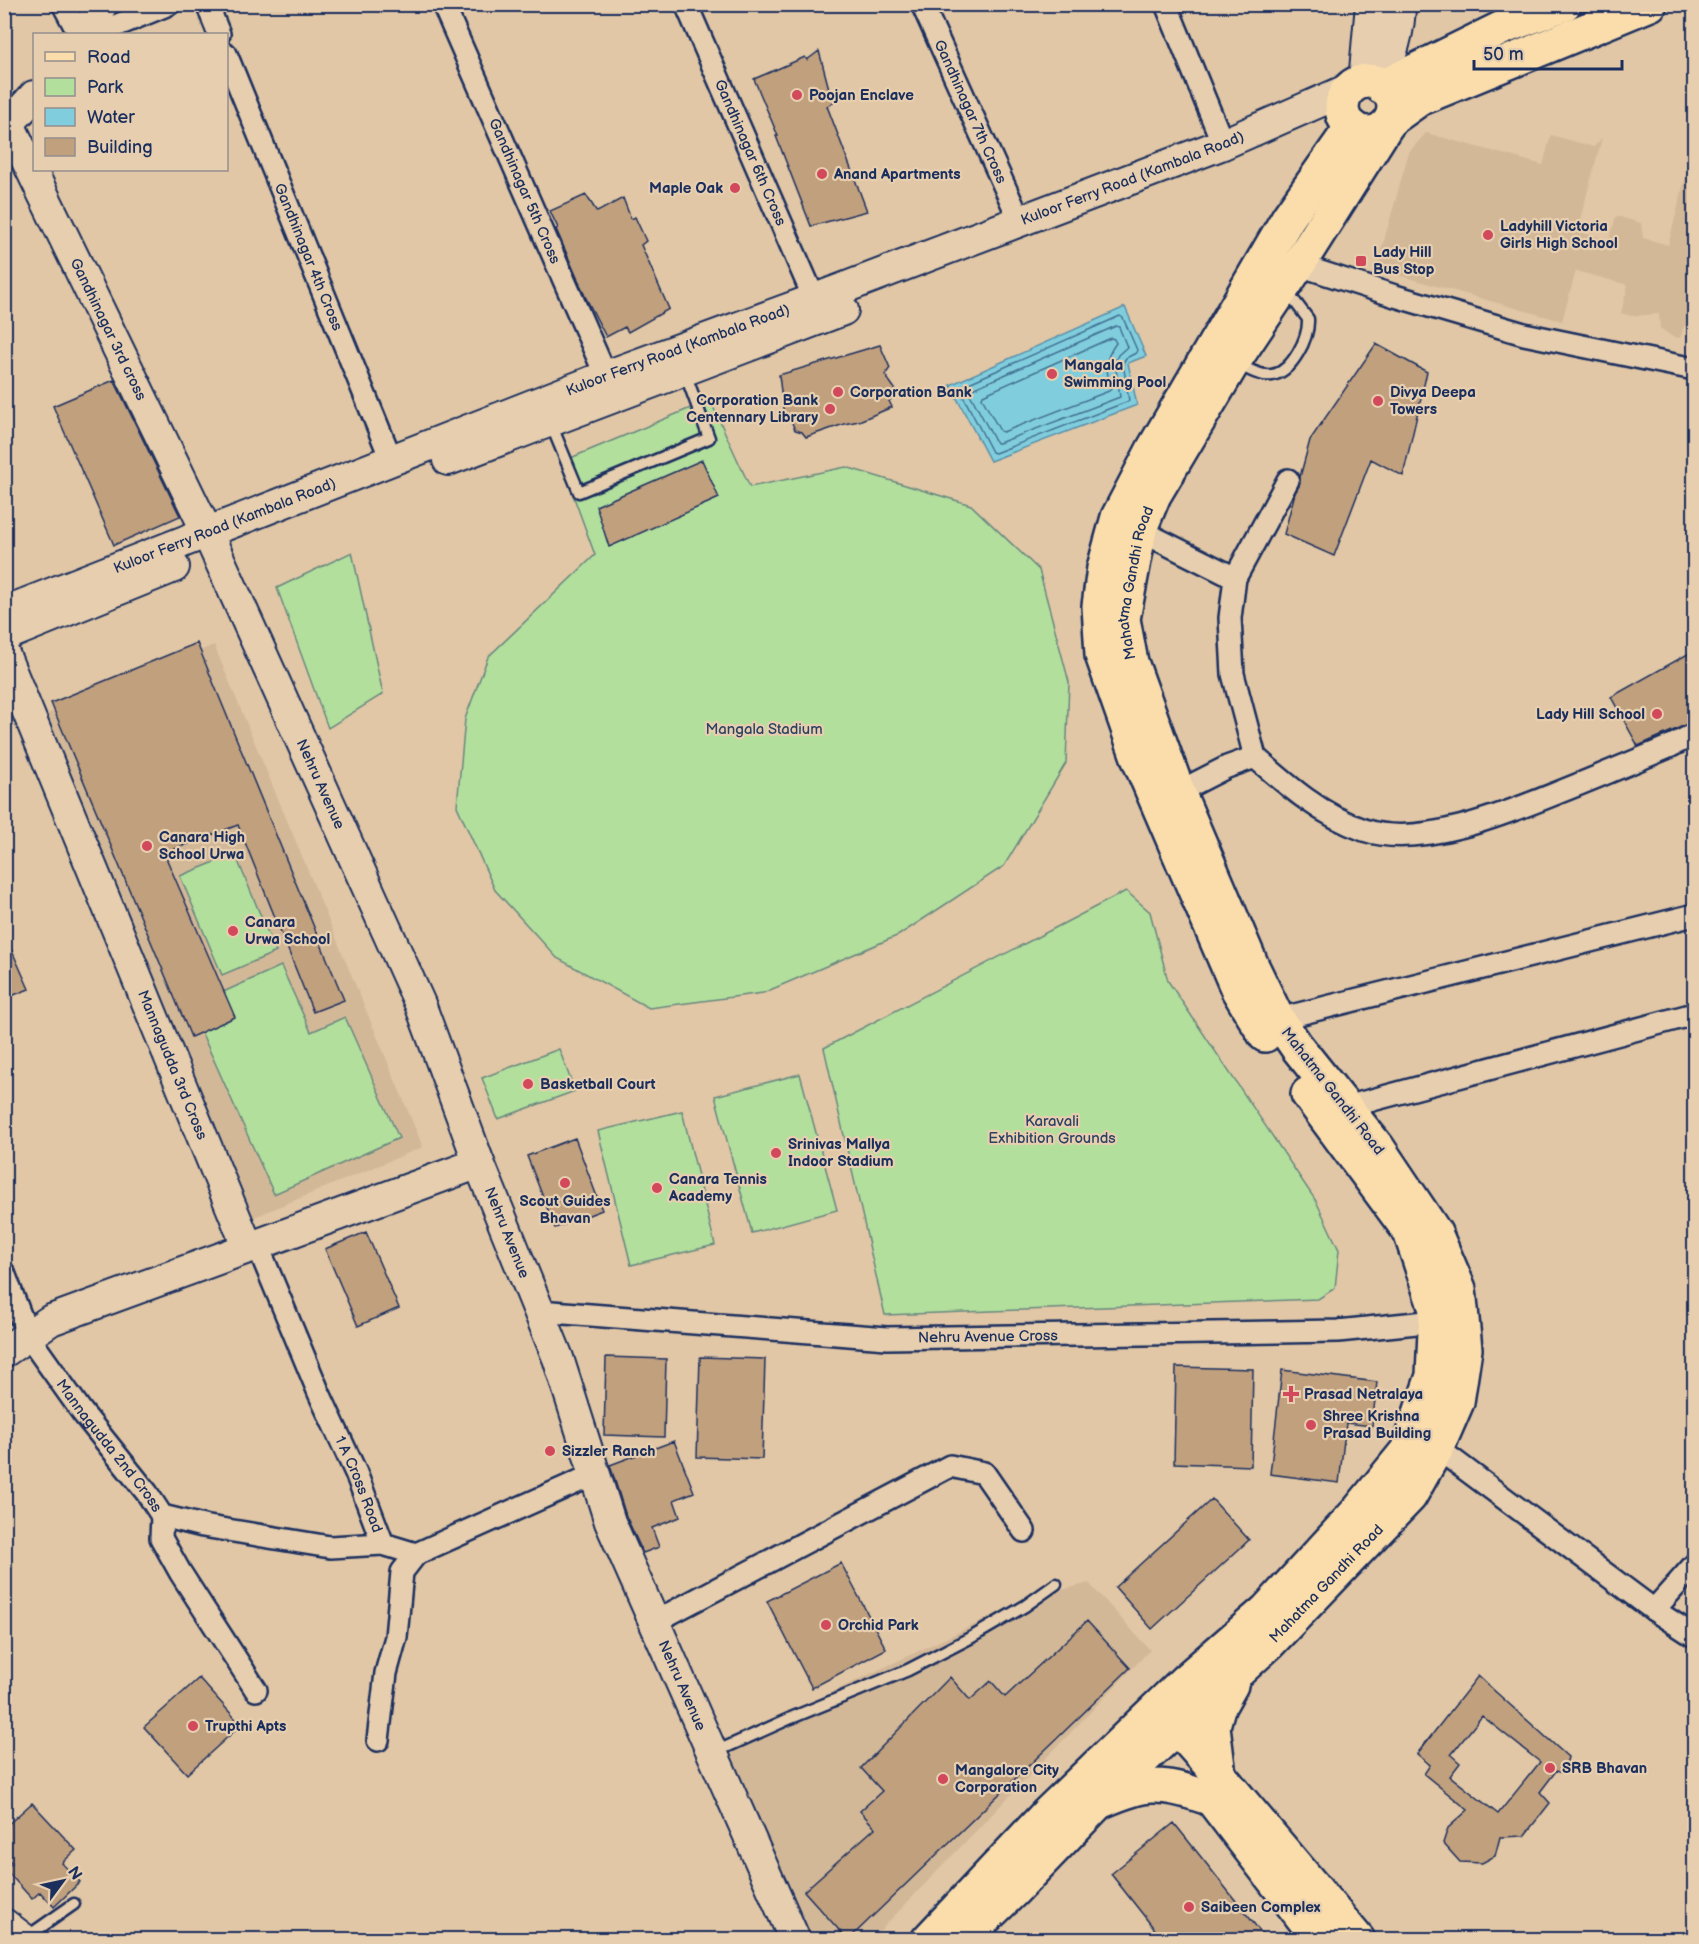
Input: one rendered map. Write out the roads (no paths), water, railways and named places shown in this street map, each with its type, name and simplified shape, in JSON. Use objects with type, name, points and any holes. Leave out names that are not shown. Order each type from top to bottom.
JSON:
[{"type":"main road","points":[[1564,4],[1504,27],[1362,97],[1358,131],[1373,133],[1419,99],[1650,4]]},
{"type":"main road","name":"Mahatma Gandhi Road","points":[[928,1940],[1046,1815],[1160,1724],[1240,1670],[1277,1635],[1410,1496],[1437,1448],[1457,1402],[1465,1349],[1459,1289],[1436,1233],[1346,1107],[1297,1047],[1267,1022],[1252,966],[1178,792],[1131,662],[1123,619],[1129,525],[1154,448],[1288,218],[1362,97]]},
{"type":"main road","name":"Mahatma Gandhi Road","points":[[962,1940],[1100,1801],[1160,1724],[1359,1510],[1407,1451],[1434,1376],[1436,1309],[1410,1232],[1267,1022],[1238,990],[1143,769],[1102,656],[1099,606],[1104,568],[1129,525],[1154,495],[1233,362],[1282,290],[1388,123]]},
{"type":"main road","points":[[1240,1670],[1218,1708],[1213,1726],[1216,1787],[1320,1940]]},
{"type":"main road","points":[[1160,1724],[1358,1940]]},
{"type":"main road","points":[[1100,1801],[1120,1793],[1153,1785],[1185,1791],[1216,1787]]},
{"type":"street","points":[[63,4],[78,33]]},
{"type":"street","points":[[86,33],[102,4]]},
{"type":"street","points":[[98,33],[169,4]]},
{"type":"street","points":[[207,4],[219,33]]},
{"type":"street","name":"Gandhinagar 5th Cross","points":[[443,4],[606,376]]},
{"type":"street","name":"Gandhinagar 6th Cross","points":[[686,4],[819,309]]},
{"type":"street","name":"Gandhinagar 7th Cross","points":[[922,4],[1020,221]]},
{"type":"street","points":[[1166,4],[1223,144]]},
{"type":"street","points":[[1362,97],[1371,4]]},
{"type":"street","points":[[1362,97],[1394,47],[1400,20],[1400,4]]},
{"type":"street","name":"Gandhinagar 4th Cross","points":[[228,59],[391,459]]},
{"type":"street","points":[[7,127],[33,97]]},
{"type":"street","name":"Kuloor Ferry Road (Kambala Road)","points":[[4,636],[391,459],[606,376],[819,309],[1219,165],[1362,97]]},
{"type":"street","name":"Kuloor Ferry Road (Kambala Road)","points":[[4,612],[211,542],[325,507],[684,371],[1020,221],[1223,144],[1362,97]]},
{"type":"street","name":"Gandhinagar 3rd cross","points":[[7,127],[211,542]]},
{"type":"street","points":[[1302,259],[1308,268],[1524,334],[1695,369]]},
{"type":"street","points":[[1288,480],[1235,578],[1230,618],[1231,656],[1233,674],[1255,757],[1301,797],[1324,812],[1364,830],[1388,836],[1408,836],[1495,818],[1695,734]]},
{"type":"street","points":[[1129,525],[1235,578]]},
{"type":"street","name":"Nehru Avenue","points":[[211,542],[420,1005],[479,1163],[558,1359],[610,1522],[795,1940]]},
{"type":"street","name":"Mannagudda 3rd Cross","points":[[4,654],[253,1246]]},
{"type":"street","points":[[1178,792],[1227,767],[1255,757]]},
{"type":"street","points":[[1267,1022],[1695,915]]},
{"type":"street","points":[[1346,1107],[1695,1014]]},
{"type":"street","points":[[16,1344],[51,1320],[479,1163]]},
{"type":"street","name":"1 A Cross Road","points":[[253,1246],[356,1473],[382,1544],[416,1554]]},
{"type":"street","name":"Mannagudda 2nd Cross","points":[[4,1273],[16,1344],[82,1412],[147,1493],[162,1516],[202,1526],[330,1547],[382,1544]]},
{"type":"street","name":"Nehru Avenue Cross","points":[[539,1311],[887,1338],[1338,1331],[1436,1321]]},
{"type":"street","points":[[1437,1448],[1654,1610],[1695,1636]]},
{"type":"street","points":[[654,1622],[950,1466],[984,1473],[1024,1532]]},
{"type":"street","points":[[378,1740],[386,1673],[396,1637],[402,1572],[416,1554],[595,1474]]},
{"type":"street","points":[[162,1516],[161,1538],[180,1572],[256,1690]]},
{"type":"street","points":[[1654,1610],[1695,1565]]},
{"type":"street","points":[[4,1924],[26,1940]]},
{"type":"lane","points":[[1233,362],[1265,375],[1273,375],[1284,370],[1295,356],[1306,338],[1308,319],[1282,290]]},
{"type":"lane","points":[[550,421],[579,492],[710,438],[684,371]]},
{"type":"lane","points":[[712,1753],[908,1670],[972,1637],[1025,1606],[1056,1584]]},
{"type":"lane","points":[[26,1940],[75,1904]]},
{"type":"water","name":"Mangala Swimming Pool","points":[[1125,307],[1146,356],[1128,363],[1137,405],[990,461],[950,385]]},
{"type":"place","name":"Poojan Enclave","points":[[797,95]]},
{"type":"place","name":"Anand Apartments","points":[[822,174]]},
{"type":"place","name":"Maple Oak","points":[[735,188]]},
{"type":"place","name":"Ladyhill Victoria Girls High School","points":[[1488,235]]},
{"type":"place","name":"Lady Hill Bus Stop","points":[[1361,261]]},
{"type":"place","name":"Mangala Swimming Pool","points":[[1052,374]]},
{"type":"place","name":"Corporation Bank","points":[[838,392]]},
{"type":"place","name":"Divya Deepa Towers","points":[[1378,401]]},
{"type":"place","name":"Corporation Bank Centennary Library","points":[[830,409]]},
{"type":"place","name":"Lady Hill School","points":[[1657,714]]},
{"type":"place","name":"Canara High School Urwa","points":[[147,846]]},
{"type":"place","name":"Canara Urwa School","points":[[233,931]]},
{"type":"place","name":"Basketball Court","points":[[528,1084]]},
{"type":"place","name":"Srinivas Mallya Indoor Stadium","points":[[776,1153]]},
{"type":"place","name":"Scout Guides Bhavan","points":[[565,1183]]},
{"type":"place","name":"Canara Tennis Academy","points":[[657,1188]]},
{"type":"place","name":"Prasad Netralaya","points":[[1291,1394]]},
{"type":"place","name":"Shree Krishna Prasad Building","points":[[1311,1425]]},
{"type":"place","name":"Sizzler Ranch","points":[[550,1451]]},
{"type":"place","name":"Orchid Park","points":[[826,1625]]},
{"type":"place","name":"Trupthi Apts","points":[[193,1726]]},
{"type":"place","name":"SRB Bhavan","points":[[1550,1768]]},
{"type":"place","name":"Mangalore City Corporation","points":[[943,1779]]},
{"type":"place","name":"Saibeen Complex","points":[[1189,1907]]},
{"type":"park label","name":"Mangala Stadium","points":[[764,729]]},
{"type":"park label","name":"Karavali Exhibition Grounds","points":[[1052,1130]]}]
